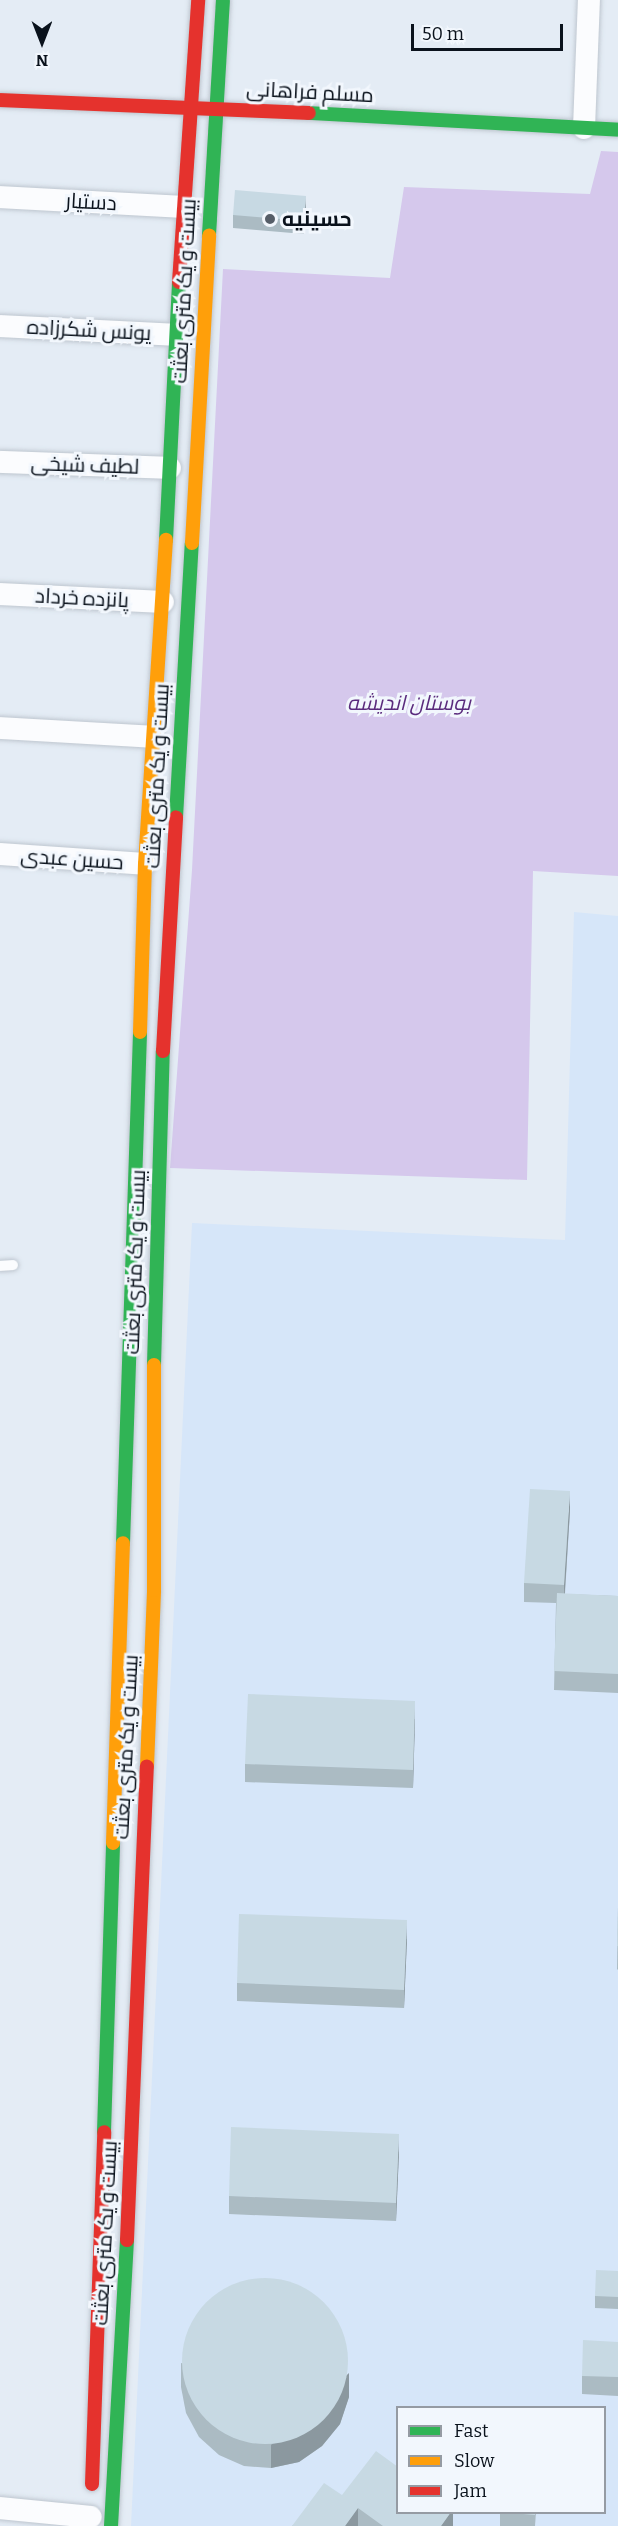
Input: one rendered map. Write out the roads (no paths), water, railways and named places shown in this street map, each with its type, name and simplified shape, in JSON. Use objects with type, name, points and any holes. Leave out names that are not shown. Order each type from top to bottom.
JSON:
[{"type":"street","name":"بیست و یک متری بعثت","points":[[95,2513],[145,864],[163,603],[189,107],[198,0]]},
{"type":"street","name":"بیست و یک متری بعثت","points":[[95,2513],[129,2199],[154,1590],[154,1296],[166,986],[222,0]]},
{"type":"street","points":[[584,129],[589,0]]},
{"type":"street","name":"مسلم فراهانی","points":[[0,100],[216,108],[618,130]]},
{"type":"street","name":"دستیار","points":[[0,197],[183,207]]},
{"type":"street","name":"یونس شکرزاده","points":[[0,326],[178,335]]},
{"type":"street","name":"لطیف شیخی","points":[[0,462],[170,468]]},
{"type":"street","name":"پانزده خرداد","points":[[0,594],[163,603]]},
{"type":"street","points":[[0,728],[154,737]]},
{"type":"street","name":"حسین عبدی","points":[[0,854],[145,864]]},
{"type":"street","points":[[0,2508],[95,2513]]},
{"type":"lane","points":[[0,1266],[13,1266]]},
{"type":"place","name":"حسینیه","points":[[270,219]]},
{"type":"park label","name":"بوستان اندیشه","points":[[409,703]]}]
